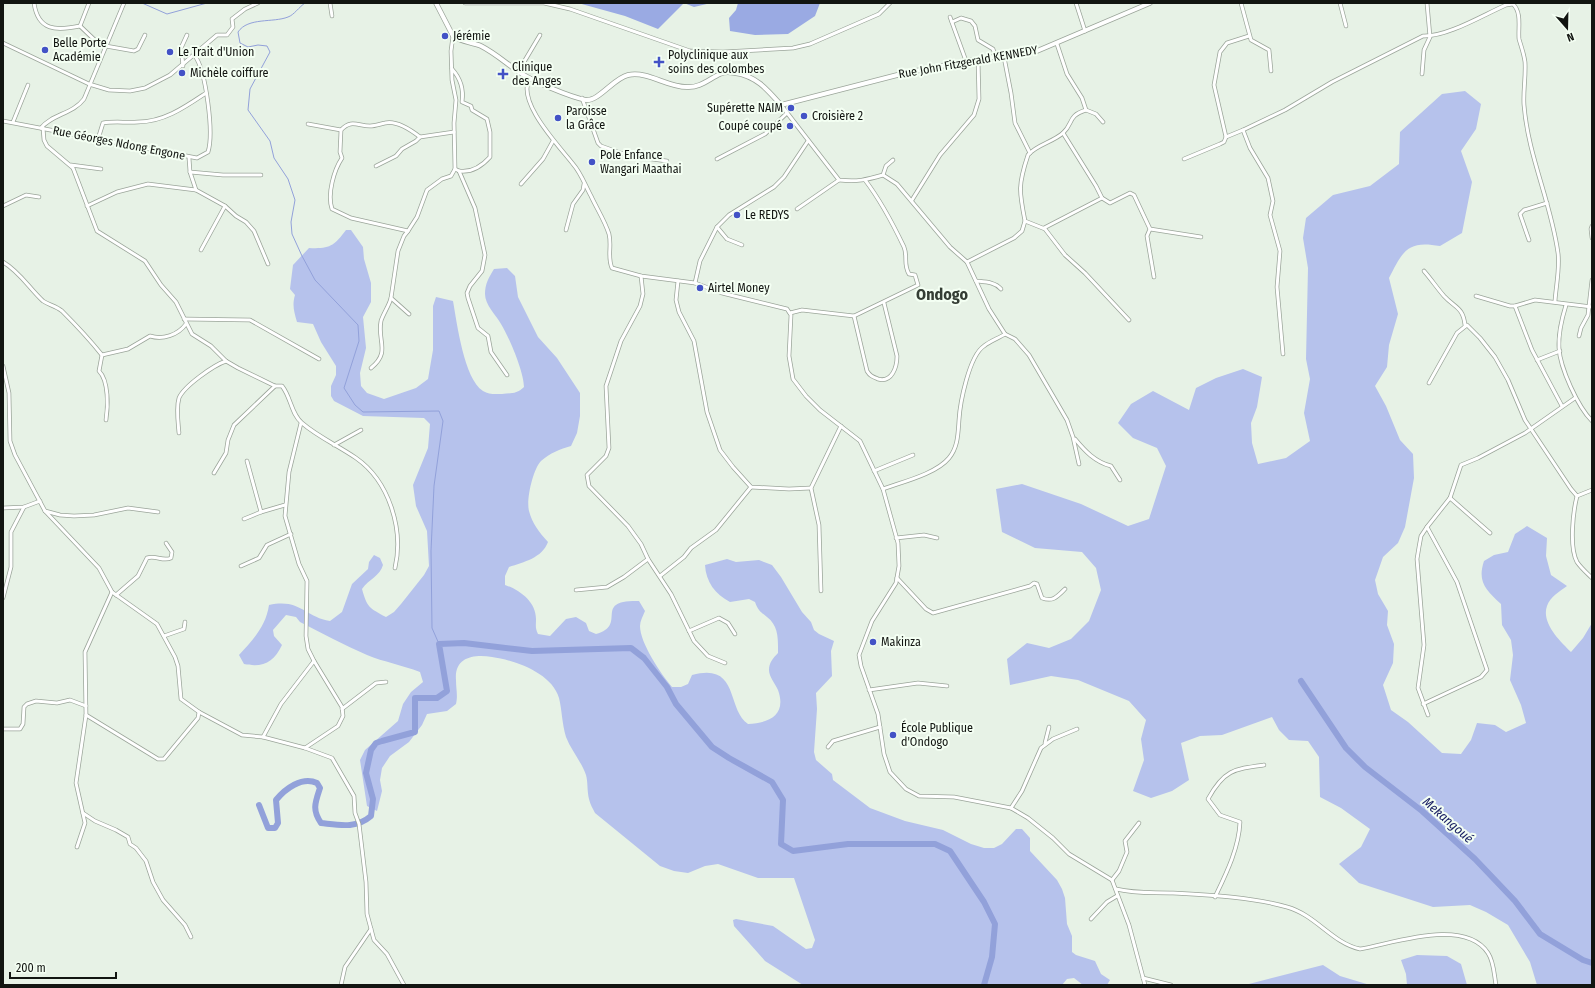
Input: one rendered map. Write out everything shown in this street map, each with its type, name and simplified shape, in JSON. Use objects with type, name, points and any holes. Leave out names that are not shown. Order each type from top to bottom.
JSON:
[{"type":"street","points":[[34,3],[36,14],[44,25],[56,29],[80,26]]},
{"type":"street","points":[[80,26],[89,3]]},
{"type":"street","points":[[124,3],[84,99],[76,108],[46,123],[42,128],[44,140],[48,146],[71,165],[97,231],[145,261],[161,285],[176,302],[192,334],[211,346],[226,361],[274,386],[282,386],[287,392],[293,409],[301,423],[368,467],[376,475],[391,509],[399,542],[395,568]]},
{"type":"street","points":[[3,43],[89,84],[109,90],[137,90],[164,79],[183,66],[217,35],[227,35],[233,28],[232,19],[258,3]]},
{"type":"street","points":[[330,3],[332,16]]},
{"type":"street","points":[[436,3],[453,36],[482,47],[518,72],[530,78],[582,98],[592,99],[616,81],[628,75],[644,75],[674,85],[689,87],[700,85],[719,74],[727,72],[744,74],[763,85],[781,105],[839,180],[850,182],[883,175],[897,184],[950,247],[967,262],[989,309],[1006,334],[1016,338],[1029,355],[1067,420],[1073,437],[1079,464]]},
{"type":"street","points":[[465,3],[544,3],[570,8],[690,51],[706,52],[793,48],[810,44],[879,14],[890,3]]},
{"type":"street","points":[[1076,3],[1085,31]]},
{"type":"street","name":"Rue John Fitzgerald KENNEDY","points":[[781,105],[890,76],[978,59],[1027,54],[1057,44],[1150,3]]},
{"type":"street","points":[[1241,3],[1249,36],[1253,43],[1269,50],[1271,71]]},
{"type":"street","points":[[1340,3],[1346,26]]},
{"type":"street","points":[[1422,74],[1424,50],[1430,37],[1427,3]]},
{"type":"street","points":[[1226,137],[1281,112],[1332,82],[1422,36],[1430,37],[1450,30],[1506,5],[1513,4],[1516,7],[1518,14],[1519,37],[1525,62],[1524,106],[1532,154],[1547,203],[1558,255],[1555,301]]},
{"type":"street","points":[[950,17],[966,61]]},
{"type":"street","points":[[952,22],[961,18],[971,21],[975,26],[978,40],[993,49],[996,57]]},
{"type":"street","points":[[80,26],[95,41],[105,47],[136,51],[145,35]]},
{"type":"street","points":[[183,66],[181,48],[187,35]]},
{"type":"street","points":[[518,72],[540,35]]},
{"type":"street","points":[[371,368],[379,362],[382,355],[381,320],[391,298],[398,251],[404,236],[408,232],[421,207],[427,190],[442,179],[451,176],[455,169],[454,132],[456,100],[452,80],[451,47],[453,36]]},
{"type":"street","points":[[1184,159],[1224,142],[1226,137],[1214,85],[1219,56],[1227,43],[1249,36]]},
{"type":"street","points":[[1057,44],[1067,74],[1082,98],[1086,110]]},
{"type":"street","name":"Rue Géorges Ndong Engone","points":[[3,121],[190,158],[202,156],[208,152],[209,148],[210,120],[206,93],[199,64],[195,56]]},
{"type":"street","points":[[1004,57],[1015,122],[1030,153]]},
{"type":"street","points":[[912,200],[940,155],[974,115],[979,98],[978,59]]},
{"type":"street","points":[[452,69],[463,88],[462,102],[471,106],[472,110],[487,119],[490,132],[490,157],[483,164],[467,172],[455,169]]},
{"type":"street","points":[[530,78],[527,86],[533,109],[553,141],[572,163],[599,210],[609,234],[609,254],[612,268],[641,276],[694,283],[722,293],[787,309],[790,313],[789,356],[793,379],[813,404],[860,441],[883,489],[899,553],[897,578],[894,589],[872,621],[860,652],[860,661],[880,727],[887,766],[893,777],[902,786],[914,794],[924,797],[960,798],[1011,808],[1034,822],[1056,840],[1069,854],[1112,880],[1129,926],[1144,985]]},
{"type":"street","points":[[12,122],[28,85]]},
{"type":"street","points":[[98,139],[103,123],[139,122],[158,119],[184,108],[206,93]]},
{"type":"street","points":[[582,98],[598,143],[602,146],[629,156],[667,161]]},
{"type":"street","points":[[967,262],[1014,238],[1022,231],[1025,221],[1019,186],[1030,153],[1063,133],[1072,117],[1078,112],[1086,110],[1096,114],[1102,122]]},
{"type":"street","points":[[717,159],[765,134],[787,113]]},
{"type":"street","points":[[308,124],[341,130],[351,123],[368,126],[392,122],[408,128],[420,137]]},
{"type":"street","points":[[341,130],[340,152],[342,158],[334,176],[331,198],[332,209],[350,218],[408,232]]},
{"type":"street","points":[[1243,130],[1250,148],[1268,178],[1273,200],[1270,215],[1280,251],[1277,287],[1283,354]]},
{"type":"street","points":[[376,166],[396,156],[402,149],[420,137],[454,132]]},
{"type":"street","points":[[1063,133],[1102,198],[1110,203],[1130,193],[1132,194],[1145,216],[1150,229],[1147,236],[1154,277]]},
{"type":"street","points":[[521,184],[544,159],[553,141]]},
{"type":"street","points":[[694,283],[700,261],[717,227],[730,215],[774,187],[784,177],[808,141]]},
{"type":"street","points":[[190,158],[190,172],[196,190]]},
{"type":"street","points":[[883,175],[886,166],[893,160]]},
{"type":"street","points":[[71,165],[101,169]]},
{"type":"street","points":[[459,171],[475,208],[485,255],[482,271],[470,286],[467,293],[478,328],[488,336],[491,352],[507,375]]},
{"type":"street","points":[[190,172],[223,175],[261,175]]},
{"type":"street","points":[[797,209],[839,180]]},
{"type":"street","points":[[790,313],[802,310],[854,316],[884,303],[918,285],[918,280],[915,275],[909,274],[906,269],[904,248],[897,236],[892,222],[876,193],[865,180]]},
{"type":"street","points":[[87,206],[117,192],[148,184],[196,190],[225,206],[254,231],[268,264]]},
{"type":"street","points":[[566,230],[573,204],[583,190],[584,184]]},
{"type":"street","points":[[3,206],[26,195],[39,198]]},
{"type":"street","points":[[1044,228],[1102,198]]},
{"type":"street","points":[[1529,240],[1520,214],[1524,210],[1547,203]]},
{"type":"street","points":[[201,250],[225,206]]},
{"type":"street","points":[[1025,221],[1044,228],[1066,255],[1085,273],[1128,320]]},
{"type":"street","points":[[1592,226],[1590,229],[1592,238]]},
{"type":"street","points":[[717,227],[727,239],[742,246]]},
{"type":"street","points":[[1150,229],[1201,237]]},
{"type":"street","points":[[3,262],[19,273],[31,289],[45,302],[52,304],[62,311],[102,355]]},
{"type":"street","points":[[1424,271],[1443,294],[1458,306],[1464,316],[1466,325],[1480,338],[1495,357],[1531,429],[1577,496],[1574,515],[1573,549],[1577,561],[1592,578]]},
{"type":"street","points":[[641,276],[643,294],[640,306],[621,341],[606,386],[609,448],[606,456],[587,475],[587,479],[589,486],[628,526],[641,544],[648,559],[660,576],[694,641],[708,656],[725,664]]},
{"type":"street","points":[[1579,336],[1581,328],[1587,317],[1588,308],[1591,307],[1592,280]]},
{"type":"street","points":[[678,281],[676,300],[694,341],[706,407],[720,450],[733,467],[747,480],[751,487]]},
{"type":"street","points":[[976,281],[997,284],[1001,289]]},
{"type":"street","points":[[1476,296],[1515,306],[1535,300],[1555,301],[1566,305],[1591,307]]},
{"type":"street","points":[[391,298],[409,314]]},
{"type":"street","points":[[854,316],[870,375],[880,380],[888,378],[893,374],[897,364],[897,356],[884,303]]},
{"type":"street","points":[[1566,305],[1561,319],[1560,351],[1574,398],[1592,421]]},
{"type":"street","points":[[1515,306],[1537,360],[1562,406]]},
{"type":"street","points":[[184,319],[250,320],[319,359]]},
{"type":"street","points":[[102,355],[128,350],[150,336],[157,338],[176,334],[186,324]]},
{"type":"street","points":[[1429,382],[1458,333],[1466,325]]},
{"type":"street","points":[[883,489],[941,466],[950,457],[958,441],[961,404],[970,370],[983,346],[1006,334]]},
{"type":"street","points":[[1537,360],[1560,351]]},
{"type":"street","points":[[102,355],[98,371],[104,380],[106,392],[106,420]]},
{"type":"street","points":[[179,433],[178,403],[180,396],[197,379],[226,361]]},
{"type":"street","points":[[3,366],[9,393],[12,447],[45,511],[99,568],[112,592],[157,624],[178,666],[181,699],[199,712],[242,735],[263,737],[305,748],[332,758],[354,796],[355,813],[360,824],[367,914],[374,940],[387,954],[404,985]]},
{"type":"street","points":[[214,473],[226,453],[228,440],[234,425],[274,386]]},
{"type":"street","points":[[1428,715],[1418,688],[1424,645],[1417,559],[1421,536],[1450,498],[1461,465],[1478,458],[1531,429],[1574,398]]},
{"type":"street","points":[[301,423],[289,472],[285,505],[286,516],[299,564],[307,581],[306,636],[308,649],[342,709],[343,716],[338,726],[305,748]]},
{"type":"street","points":[[821,591],[819,525],[813,503],[811,488],[841,426]]},
{"type":"street","points":[[334,445],[361,430]]},
{"type":"street","points":[[1073,437],[1086,452],[1101,464],[1111,466],[1120,480]]},
{"type":"street","points":[[874,471],[913,455]]},
{"type":"street","points":[[247,461],[261,512]]},
{"type":"street","points":[[660,576],[684,557],[691,548],[716,530],[748,489],[747,480]]},
{"type":"street","points":[[751,487],[789,489],[811,488]]},
{"type":"street","points":[[743,496],[751,487]]},
{"type":"street","points":[[1577,496],[1592,490]]},
{"type":"street","points":[[1450,498],[1490,532]]},
{"type":"street","points":[[3,508],[24,506],[40,501]]},
{"type":"street","points":[[244,519],[285,505]]},
{"type":"street","points":[[3,598],[11,567],[11,532],[24,506]]},
{"type":"street","points":[[45,511],[60,515],[74,516],[94,515],[128,508],[158,512]]},
{"type":"street","points":[[1423,704],[1480,677],[1487,670],[1457,582],[1427,527]]},
{"type":"street","points":[[241,566],[258,558],[267,545],[290,534]]},
{"type":"street","points":[[896,538],[924,534],[938,538]]},
{"type":"street","points":[[116,595],[138,576],[147,558],[152,556],[167,560],[171,558],[172,552],[166,543]]},
{"type":"street","points":[[576,590],[607,586],[624,577],[648,559]]},
{"type":"street","points":[[897,578],[926,609],[934,614],[1030,586],[1034,583],[1037,584],[1042,598],[1048,600],[1056,598],[1065,589]]},
{"type":"street","points":[[77,847],[84,829],[83,813],[76,783],[86,715],[85,652],[112,592]]},
{"type":"street","points":[[689,631],[719,618],[728,623],[735,634]]},
{"type":"street","points":[[164,636],[184,629],[185,622]]},
{"type":"street","points":[[263,737],[281,704],[314,661]]},
{"type":"street","points":[[342,709],[376,683],[386,682]]},
{"type":"street","points":[[869,690],[918,683],[946,686]]},
{"type":"street","points":[[3,730],[20,729],[23,724],[24,707],[31,702],[41,700],[58,703],[70,700],[86,706]]},
{"type":"street","points":[[86,715],[158,759],[164,759],[198,718],[199,712]]},
{"type":"street","points":[[828,747],[833,741],[880,727]]},
{"type":"street","points":[[1011,808],[1022,791],[1038,754],[1045,743],[1049,727]]},
{"type":"street","points":[[1045,743],[1077,729]]},
{"type":"street","points":[[1215,897],[1234,850],[1240,831],[1240,822],[1220,815],[1208,799],[1220,780],[1232,771],[1264,765]]},
{"type":"street","points":[[83,813],[95,821],[128,837],[130,844],[136,848],[146,861],[153,882],[163,900],[185,925],[191,937]]},
{"type":"street","points":[[1112,880],[1119,871],[1127,852],[1126,841],[1139,823]]},
{"type":"street","points":[[1116,889],[1143,894],[1171,893],[1243,899],[1286,906],[1312,918],[1330,934],[1352,947],[1360,949],[1418,936],[1451,935],[1465,938],[1478,944],[1487,952],[1492,962],[1496,985]]},
{"type":"street","points":[[1091,919],[1107,902],[1117,896]]},
{"type":"street","points":[[342,985],[346,967],[371,929]]},
{"type":"street","points":[[1143,978],[1171,985]]},
{"type":"shaded area","points":[[578,3],[684,3],[658,29],[625,16]]},
{"type":"shaded area","points":[[684,3],[711,3],[694,7]]},
{"type":"shaded area","points":[[738,3],[820,3],[815,16],[788,34],[755,35],[730,31],[729,18],[736,10]]},
{"type":"shaded area","points":[[1465,91],[1481,104],[1476,129],[1461,151],[1472,182],[1462,233],[1440,246],[1413,246],[1403,254],[1389,278],[1398,314],[1389,345],[1387,367],[1375,386],[1386,406],[1400,440],[1413,454],[1414,478],[1405,527],[1398,543],[1383,557],[1375,580],[1378,594],[1388,611],[1387,625],[1394,644],[1393,663],[1383,685],[1391,710],[1408,722],[1442,753],[1461,754],[1471,740],[1477,723],[1495,725],[1506,732],[1526,723],[1521,705],[1510,680],[1513,655],[1511,640],[1502,625],[1501,604],[1484,585],[1482,580],[1482,568],[1484,561],[1494,555],[1508,552],[1515,534],[1527,526],[1547,538],[1546,556],[1551,575],[1567,586],[1556,594],[1548,603],[1546,612],[1549,625],[1557,637],[1571,652],[1583,638],[1592,623],[1592,985],[1537,985],[1530,962],[1508,925],[1486,912],[1470,905],[1433,907],[1359,883],[1339,864],[1361,847],[1370,829],[1341,808],[1320,797],[1319,757],[1308,741],[1289,740],[1279,730],[1272,717],[1222,735],[1200,736],[1181,743],[1189,780],[1172,791],[1151,798],[1133,791],[1144,760],[1141,739],[1146,720],[1129,701],[1078,680],[1051,676],[1010,685],[1007,659],[1027,643],[1049,648],[1071,639],[1089,621],[1101,590],[1096,568],[1082,552],[1035,548],[1002,532],[996,489],[1022,484],[1081,504],[1128,526],[1149,519],[1166,466],[1157,448],[1133,438],[1118,423],[1131,404],[1153,391],[1189,410],[1196,388],[1216,378],[1243,369],[1262,377],[1257,407],[1251,423],[1252,443],[1258,464],[1286,458],[1310,441],[1304,413],[1310,379],[1306,359],[1308,268],[1303,238],[1306,218],[1333,195],[1370,186],[1399,164],[1400,132],[1442,94]]},
{"type":"shaded area","points":[[346,230],[351,230],[363,247],[364,259],[371,283],[371,302],[363,317],[366,348],[360,373],[361,386],[367,393],[384,399],[416,388],[428,379],[433,350],[433,306],[436,297],[453,301],[462,350],[476,385],[483,391],[492,394],[514,393],[524,387],[522,373],[512,346],[485,298],[485,290],[494,269],[507,268],[515,276],[518,297],[538,337],[557,358],[580,393],[580,416],[577,433],[571,446],[555,452],[541,461],[535,471],[531,485],[528,500],[530,515],[536,527],[548,542],[537,556],[509,567],[505,576],[505,585],[521,593],[533,607],[538,634],[550,636],[566,619],[576,617],[586,623],[589,631],[596,634],[605,630],[610,625],[613,609],[617,604],[639,601],[645,611],[640,626],[643,641],[662,674],[672,687],[681,687],[688,684],[692,675],[707,673],[718,675],[725,681],[730,689],[741,717],[748,724],[763,722],[774,716],[780,706],[778,690],[769,673],[770,665],[778,653],[778,638],[776,629],[771,621],[761,612],[755,602],[749,599],[730,602],[720,595],[709,582],[705,565],[727,559],[736,562],[759,560],[772,565],[802,612],[811,622],[814,630],[834,641],[831,651],[832,676],[816,693],[817,709],[814,752],[816,760],[832,774],[833,780],[870,808],[905,821],[943,830],[971,844],[984,848],[994,848],[1002,844],[1016,829],[1022,829],[1030,838],[1030,851],[1057,880],[1062,889],[1065,898],[1067,924],[1072,936],[1072,952],[1076,955],[1095,961],[1101,974],[1110,980],[1107,985],[1083,985],[1074,978],[1067,979],[1062,985],[803,985],[765,961],[734,926],[733,920],[736,919],[773,926],[806,949],[812,948],[815,940],[794,878],[758,878],[718,864],[705,866],[688,873],[674,871],[660,866],[595,813],[589,799],[586,775],[566,737],[559,698],[555,689],[549,681],[541,675],[531,669],[511,661],[478,656],[466,659],[458,666],[456,672],[456,704],[447,711],[427,714],[422,725],[409,742],[390,756],[382,768],[380,780],[382,791],[377,811],[367,806],[360,760],[365,750],[398,721],[403,704],[411,692],[423,682],[420,672],[367,655],[300,622],[296,617],[286,615],[273,630],[274,636],[282,645],[271,660],[257,665],[244,664],[239,655],[262,626],[269,605],[288,604],[302,609],[321,619],[330,621],[342,612],[352,584],[368,569],[369,562],[374,555],[380,558],[383,565],[382,569],[362,589],[367,603],[386,617],[394,612],[401,604],[424,575],[429,566],[427,531],[416,506],[413,485],[428,448],[430,424],[424,418],[363,416],[334,401],[331,396],[331,386],[336,375],[336,366],[321,342],[313,324],[297,322],[295,315],[295,295],[290,289],[293,265],[309,248],[327,247],[335,243]]},
{"type":"shaded area","points":[[1417,955],[1447,956],[1461,964],[1467,985],[1407,985],[1406,974],[1401,960]]},
{"type":"shaded area","points":[[1323,965],[1340,976],[1370,985],[1245,985]]},
{"type":"waterway","points":[[142,3],[167,14],[207,3]]},
{"type":"waterway","points":[[305,3],[288,17],[254,22],[242,27],[238,32],[240,43],[248,47],[258,45],[267,46],[270,52],[250,89],[248,110],[270,141],[274,158],[288,179],[295,200],[291,222],[292,234],[302,256],[315,280],[358,325],[359,341],[344,388],[355,405],[363,412],[439,411],[443,421],[434,486],[431,551],[432,628],[439,644]]},
{"type":"waterway","points":[[259,805],[268,828],[275,828],[278,823],[276,800],[294,785],[300,782],[311,781],[317,783],[320,788],[315,810],[321,823],[347,825],[359,823],[371,816],[373,799],[366,773],[371,750],[376,743],[415,732],[415,698],[437,698],[447,691],[439,644],[464,643],[532,651],[631,648],[644,658],[667,687],[676,704],[712,747],[772,782],[783,800],[781,844],[793,851],[848,844],[935,844],[950,851],[984,902],[995,924],[992,957],[984,985]]},
{"type":"waterway","name":"Mekangoué","points":[[1301,681],[1346,748],[1365,767],[1422,811],[1475,859],[1515,901],[1540,934],[1583,960],[1592,963]]},
{"type":"place","name":"Jérémie","points":[[445,36]]},
{"type":"place","name":"Belle Porte Académie","points":[[45,50]]},
{"type":"place","name":"Le Trait d'Union","points":[[170,52]]},
{"type":"place","name":"Polyclinique aux soins des colombes","points":[[659,62]]},
{"type":"place","name":"Michèle coiffure","points":[[182,73]]},
{"type":"place","name":"Clinique des Anges","points":[[503,74]]},
{"type":"place","name":"Supérette NAIM","points":[[791,108]]},
{"type":"place","name":"Croisière 2","points":[[804,116]]},
{"type":"place","name":"Paroisse la Grâce","points":[[558,118]]},
{"type":"place","name":"Coupé coupé","points":[[790,126]]},
{"type":"place","name":"Pole Enfance Wangari Maathai","points":[[592,162]]},
{"type":"place","name":"Le REDYS","points":[[737,215]]},
{"type":"place","name":"Airtel Money","points":[[700,288]]},
{"type":"place","name":"Makinza","points":[[873,642]]},
{"type":"place","name":"École Publique d'Ondogo","points":[[893,735]]},
{"type":"district","name":"Ondogo","points":[[942,294]]}]
